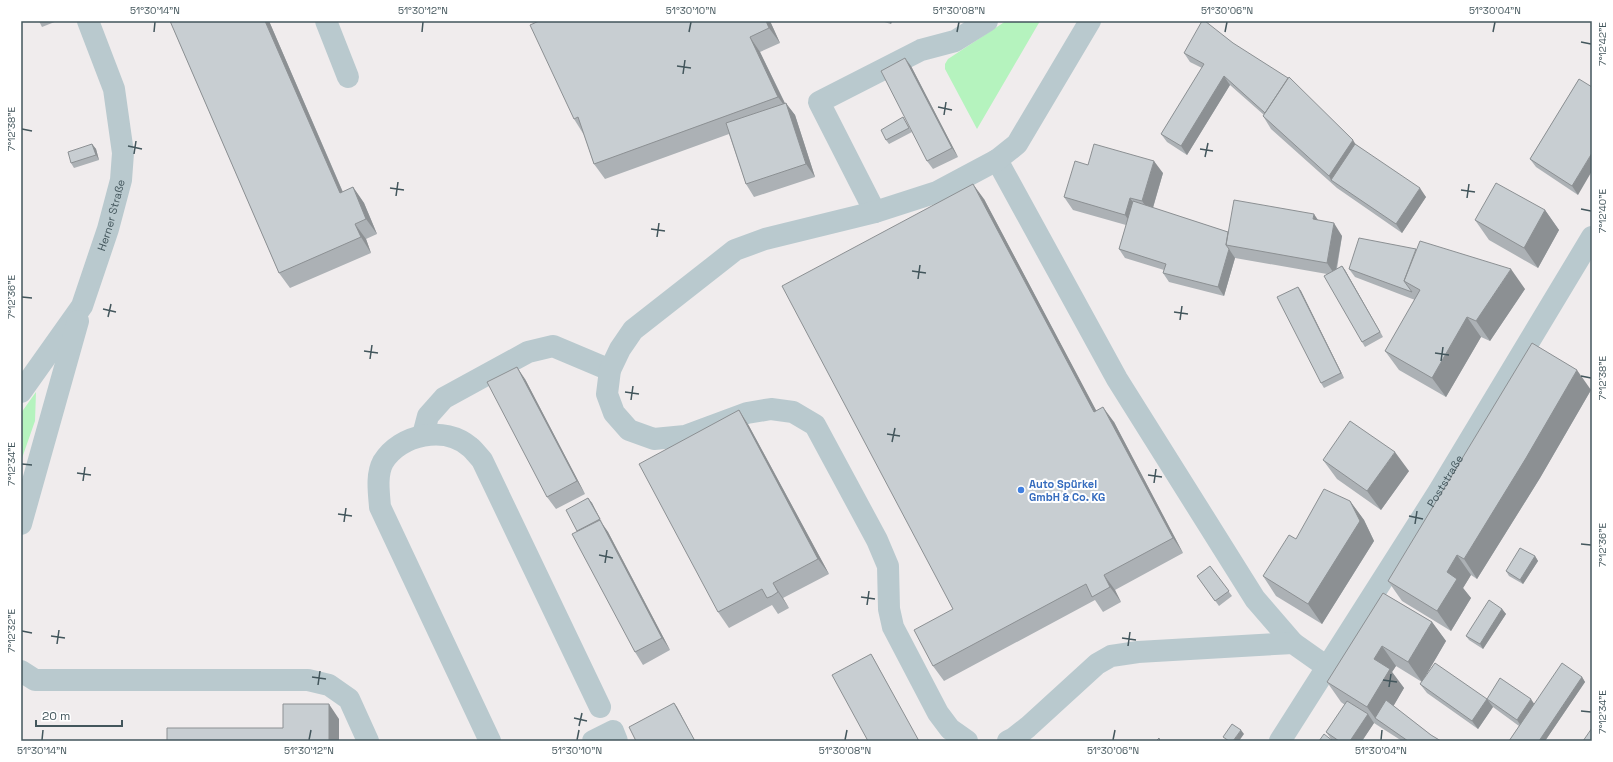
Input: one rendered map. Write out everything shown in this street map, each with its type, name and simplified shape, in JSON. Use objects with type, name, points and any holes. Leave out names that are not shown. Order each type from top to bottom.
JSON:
[{"type":"street","name":"Herner Straße","points":[[21,392],[82,306],[108,229],[121,180],[123,153],[114,89],[88,21]]},
{"type":"street","points":[[326,21],[348,77]]},
{"type":"street","points":[[875,212],[819,102],[921,50],[956,41],[987,21]]},
{"type":"street","points":[[967,741],[950,729],[938,713],[893,627],[889,609],[888,566],[877,540],[815,425],[793,412],[771,409],[747,413],[685,436],[654,439],[629,430],[614,413],[607,394],[610,370],[620,349],[634,330],[735,250],[765,239],[875,212],[937,192],[997,160],[1017,144],[1090,21]]},
{"type":"street","points":[[997,160],[1117,379],[1255,599],[1293,643],[1327,667]]},
{"type":"street","name":"Poststraße","points":[[1280,741],[1439,491],[1592,237]]},
{"type":"street","points":[[21,524],[82,306]]},
{"type":"street","points":[[423,435],[428,416],[444,398],[528,352],[553,346],[610,370]]},
{"type":"street","points":[[490,741],[380,507],[378,481],[383,462],[392,452],[406,441],[423,435],[438,435],[454,438],[469,446],[482,460],[600,707]]},
{"type":"street","points":[[1008,741],[1028,727],[1097,664],[1111,656],[1138,652],[1293,643]]},
{"type":"street","points":[[21,671],[35,680],[308,680],[329,685],[349,699],[368,741]]},
{"type":"street","points":[[593,741],[613,731],[617,741]]},
{"type":"green space","points":[[1006,21],[1040,21],[977,129],[945,69],[945,64],[948,59]]},
{"type":"green space","points":[[36,392],[35,421],[21,461],[21,413]]},
{"type":"building","points":[[170,21],[265,21],[340,193],[353,187],[366,219],[355,224],[361,237],[279,273]]},
{"type":"building","points":[[539,21],[766,21],[769,28],[750,37],[778,97],[594,164],[578,117],[574,119],[530,25]]},
{"type":"building","points":[[1202,21],[1205,21],[1233,43],[1288,78],[1265,113],[1224,76],[1181,146],[1161,134],[1204,64],[1184,53]]},
{"type":"building","points":[[905,58],[952,148],[927,161],[881,71]]},
{"type":"building","points":[[1289,77],[1353,140],[1329,176],[1263,116]]},
{"type":"building","points":[[1579,79],[1592,87],[1592,153],[1572,186],[1530,159]]},
{"type":"building","points":[[786,103],[806,164],[746,184],[726,123]]},
{"type":"building","points":[[903,117],[909,128],[886,140],[881,130]]},
{"type":"building","points":[[92,144],[96,155],[71,163],[68,152]]},
{"type":"building","points":[[1094,144],[1154,161],[1142,201],[1130,198],[1125,215],[1064,197],[1075,161],[1088,165]]},
{"type":"building","points":[[1355,144],[1420,188],[1396,224],[1331,180]]},
{"type":"building","points":[[1496,183],[1545,210],[1524,248],[1475,220]]},
{"type":"building","name":"Auto Spürkel GmbH & Co. KG","points":[[973,184],[1094,412],[1103,407],[1173,538],[1104,575],[1110,587],[1092,597],[1086,584],[933,666],[914,630],[953,609],[782,286]]},
{"type":"building","points":[[1234,200],[1314,214],[1313,219],[1334,223],[1327,263],[1226,245]]},
{"type":"building","points":[[1133,201],[1228,232],[1226,245],[1229,249],[1218,287],[1163,273],[1166,264],[1119,249]]},
{"type":"building","points":[[1359,238],[1416,249],[1404,281],[1412,292],[1349,269]]},
{"type":"building","points":[[1420,241],[1511,269],[1476,321],[1467,317],[1432,378],[1385,351],[1420,290],[1404,281]]},
{"type":"building","points":[[1342,266],[1380,332],[1362,342],[1324,276]]},
{"type":"building","points":[[1298,287],[1341,373],[1321,383],[1277,297]]},
{"type":"building","points":[[1532,343],[1577,370],[1526,458],[1464,559],[1457,555],[1447,572],[1457,579],[1437,611],[1388,581]]},
{"type":"building","points":[[517,367],[577,481],[547,497],[487,382]]},
{"type":"building","points":[[739,410],[818,559],[773,583],[778,592],[772,596],[767,598],[762,589],[718,612],[639,464]]},
{"type":"building","points":[[1350,421],[1395,452],[1367,491],[1323,460]]},
{"type":"building","points":[[1324,489],[1350,501],[1360,521],[1308,604],[1263,576],[1289,535],[1296,539]]},
{"type":"building","points":[[588,498],[600,519],[577,531],[566,510]]},
{"type":"building","points":[[600,520],[662,638],[635,652],[572,534]]},
{"type":"building","points":[[1520,548],[1535,556],[1520,580],[1506,571]]},
{"type":"building","points":[[1210,566],[1229,591],[1215,601],[1197,576]]},
{"type":"building","points":[[1383,593],[1432,622],[1408,662],[1382,646],[1374,659],[1390,669],[1367,707],[1327,682]]},
{"type":"building","points":[[1489,600],[1502,609],[1480,644],[1466,636]]},
{"type":"building","points":[[871,654],[919,741],[868,741],[832,675]]},
{"type":"building","points":[[1435,663],[1487,699],[1472,721],[1420,684]]},
{"type":"building","points":[[1562,663],[1582,677],[1539,741],[1509,741]]},
{"type":"building","points":[[1500,678],[1531,699],[1517,720],[1487,699]]},
{"type":"building","points":[[1386,700],[1441,741],[1408,741],[1375,718]]},
{"type":"building","points":[[1347,701],[1368,714],[1350,741],[1339,741],[1326,732]]},
{"type":"building","points":[[674,703],[695,741],[636,741],[629,727]]},
{"type":"building","points":[[283,704],[329,704],[329,741],[167,741],[167,728],[283,728]]},
{"type":"building","points":[[1232,724],[1241,730],[1233,741],[1229,741],[1223,737]]},
{"type":"building","points":[[1592,728],[1592,741],[1583,741]]},
{"type":"building","points":[[1324,734],[1333,741],[1319,741]]},
{"type":"place","name":"Auto Spürkel GmbH & Co. KG","points":[[1021,490]]}]
